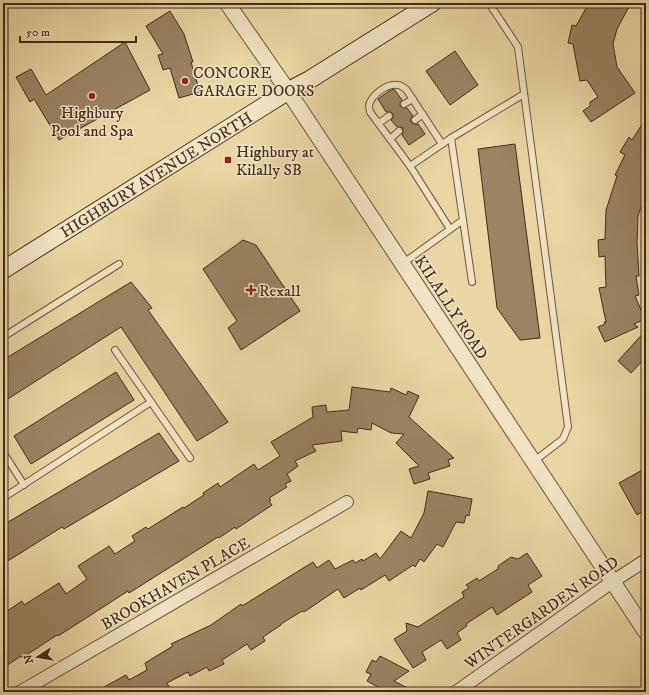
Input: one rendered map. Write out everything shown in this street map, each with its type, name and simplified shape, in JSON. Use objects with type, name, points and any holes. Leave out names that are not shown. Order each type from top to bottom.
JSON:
[{"type":"main road","name":"HIGHBURY AVENUE NORTH","points":[[3,270],[288,91],[309,80],[427,4]]},
{"type":"street","name":"KILALLY ROAD","points":[[228,3],[288,91],[646,632]]},
{"type":"street","name":"BROOKHAVEN PLACE","points":[[20,692],[346,502]]},
{"type":"street","name":"WINTERGARDEN ROAD","points":[[456,692],[612,582],[646,560]]},
{"type":"lane","points":[[489,3],[518,47],[568,428],[563,439],[533,462]]},
{"type":"lane","points":[[442,144],[406,89],[399,85],[391,85],[381,90],[374,96],[369,106],[370,112],[410,166],[450,229]]},
{"type":"lane","points":[[410,166],[451,138],[524,94]]},
{"type":"lane","points":[[404,104],[413,98]]},
{"type":"lane","points":[[415,120],[423,114]]},
{"type":"lane","points":[[379,123],[389,116]]},
{"type":"lane","points":[[390,139],[399,131]]},
{"type":"lane","points":[[451,138],[472,282]]},
{"type":"lane","points":[[402,264],[463,220]]},
{"type":"lane","points":[[3,337],[120,264]]},
{"type":"lane","points":[[115,350],[190,458]]},
{"type":"lane","points":[[3,498],[151,402]]},
{"type":"lane","points":[[3,452],[24,485]]},
{"type":"building","points":[[589,3],[631,3],[617,29],[613,44],[617,67],[635,93],[591,122],[583,111],[590,106],[590,102],[598,97],[587,80],[580,81],[573,44],[568,43],[572,25],[576,26]]},
{"type":"building","points":[[170,11],[184,34],[193,62],[191,62],[200,92],[179,98],[170,68],[163,70],[158,55],[163,54],[146,26]]},
{"type":"building","name":"Highbury Pool and Spa","points":[[125,42],[150,90],[59,140],[34,99],[30,102],[16,77],[31,69],[46,95]]},
{"type":"building","points":[[455,51],[478,85],[450,105],[426,71]]},
{"type":"building","points":[[394,89],[402,100],[400,106],[407,108],[413,116],[411,122],[418,124],[425,134],[409,145],[402,135],[403,128],[397,127],[391,120],[393,118],[393,114],[391,112],[386,112],[378,99]]},
{"type":"building","points":[[646,118],[646,191],[638,216],[637,242],[639,276],[636,276],[639,295],[635,296],[645,319],[634,324],[638,327],[605,342],[598,327],[606,322],[599,288],[606,287],[605,256],[599,257],[598,240],[605,239],[606,210],[617,176],[615,175],[625,155],[620,152],[629,137],[632,140]]},
{"type":"building","points":[[515,144],[540,338],[520,340],[497,308],[478,149]]},
{"type":"building","name":"Rexall","points":[[243,240],[256,245],[300,311],[241,350],[228,328],[237,321],[203,269]]},
{"type":"building","points":[[131,282],[152,308],[148,310],[228,422],[197,441],[121,327],[3,402],[3,360]]},
{"type":"building","points":[[646,330],[646,357],[631,373],[618,361]]},
{"type":"building","points":[[116,372],[134,400],[31,464],[14,436]]},
{"type":"building","points":[[352,387],[390,392],[391,388],[406,395],[408,391],[419,396],[409,417],[454,458],[448,460],[450,466],[428,473],[430,479],[414,484],[409,469],[419,466],[396,443],[404,434],[391,433],[372,423],[371,430],[358,428],[357,433],[341,431],[342,441],[312,445],[316,451],[295,461],[298,466],[287,474],[291,481],[285,484],[287,487],[269,498],[272,505],[236,529],[235,527],[219,538],[218,537],[129,593],[128,591],[58,636],[57,635],[22,658],[21,656],[3,668],[3,614],[22,601],[24,605],[59,583],[66,594],[87,579],[78,566],[109,546],[115,554],[135,541],[132,536],[146,527],[148,529],[183,507],[184,508],[204,495],[203,493],[218,483],[220,487],[254,464],[258,470],[280,456],[271,442],[313,417],[312,407],[326,405],[327,412],[349,410]]},
{"type":"building","points":[[159,433],[179,461],[64,529],[62,527],[3,564],[3,525]]},
{"type":"building","points":[[646,468],[646,509],[637,515],[619,483]]},
{"type":"building","points":[[428,491],[472,499],[469,516],[466,515],[464,523],[456,522],[443,547],[437,544],[424,562],[420,559],[415,567],[413,565],[389,581],[385,575],[361,590],[360,588],[344,598],[338,589],[304,612],[302,611],[281,624],[263,637],[265,641],[251,650],[247,644],[222,660],[224,664],[209,671],[207,667],[190,676],[188,672],[167,683],[172,692],[95,692],[126,675],[129,680],[147,670],[145,663],[173,646],[171,644],[211,625],[241,604],[242,606],[313,562],[317,568],[329,560],[335,569],[353,560],[355,563],[362,559],[363,561],[376,553],[380,559],[401,531],[411,538],[424,513]]},
{"type":"building","points":[[527,553],[542,576],[528,585],[532,592],[497,615],[492,607],[466,624],[467,626],[457,633],[461,640],[447,649],[441,640],[422,652],[426,660],[413,668],[394,639],[407,631],[406,623],[418,627],[464,597],[462,592],[469,588],[466,585],[477,578],[479,581],[498,569],[498,566],[511,557],[518,559]]},
{"type":"building","points":[[380,656],[409,671],[394,681],[415,692],[387,692],[367,681],[371,674],[366,672],[372,660],[376,662]]},
{"type":"place","name":"CONCORE GARAGE DOORS","points":[[185,81]]},
{"type":"place","name":"Highbury Pool and Spa","points":[[92,96]]},
{"type":"place","name":"Highbury at Kilally SB","points":[[228,160]]},
{"type":"place","name":"Rexall","points":[[251,290]]}]
